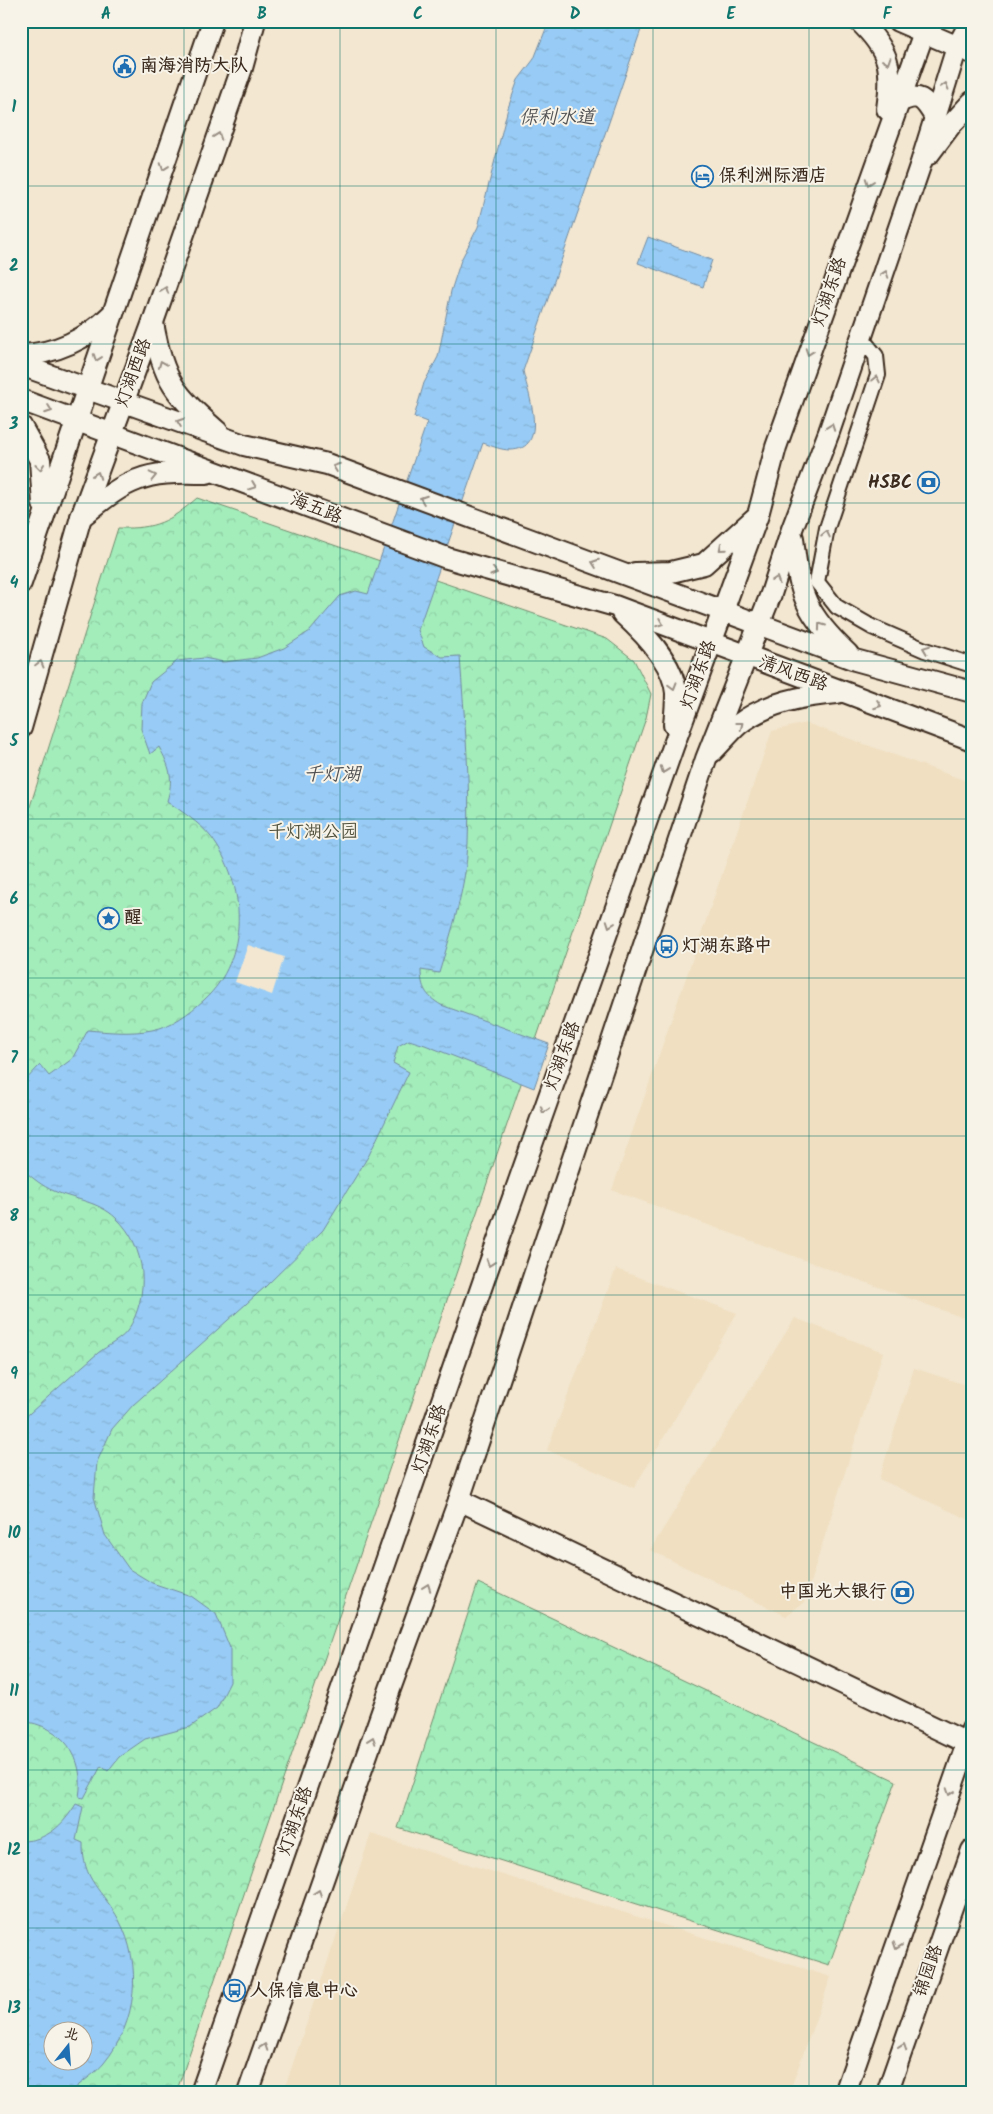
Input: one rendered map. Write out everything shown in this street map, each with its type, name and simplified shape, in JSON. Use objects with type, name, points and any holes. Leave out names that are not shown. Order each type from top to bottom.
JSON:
[{"type":"main road","points":[[21,583],[86,388],[114,312],[213,21]]},
{"type":"main road","name":"灯湖西路","points":[[21,728],[81,517],[153,322],[242,68],[255,21]]},
{"type":"main road","points":[[859,21],[877,42],[888,60],[891,82],[881,152]]},
{"type":"main road","points":[[898,21],[926,26],[964,50]]},
{"type":"main road","name":"灯湖东路","points":[[248,2093],[390,1689],[459,1500],[706,759],[759,626],[792,529],[862,339],[935,117],[964,50],[971,21]]},
{"type":"main road","name":"灯湖东路","points":[[201,2093],[490,1262],[673,747],[758,515],[776,447],[926,26]]},
{"type":"main road","points":[[899,102],[911,96],[919,97],[927,104],[935,117]]},
{"type":"main road","points":[[920,166],[950,126],[972,102]]},
{"type":"main road","points":[[21,355],[34,355],[66,346],[98,329],[114,312]]},
{"type":"main road","points":[[153,322],[159,358],[171,384],[184,402],[227,439]]},
{"type":"main road","name":"清风西路","points":[[21,364],[244,446],[328,464],[723,610],[759,626],[855,660],[971,688]]},
{"type":"main road","name":"海五路","points":[[21,400],[447,558],[615,606]]},
{"type":"main road","points":[[21,426],[40,460],[44,514]]},
{"type":"main road","points":[[81,517],[109,496],[137,480],[166,473],[218,473]]},
{"type":"main road","points":[[624,574],[671,572],[704,564],[758,515]]},
{"type":"main road","points":[[792,529],[797,576],[811,613],[825,633],[855,660]]},
{"type":"main road","points":[[615,606],[641,630],[659,653],[667,668],[676,692],[673,747]]},
{"type":"main road","name":"清风西路","points":[[615,606],[746,657],[972,740]]},
{"type":"main road","points":[[706,759],[740,724],[766,709],[796,697],[843,692]]},
{"type":"main road","points":[[459,1500],[969,1736],[845,2093]]},
{"type":"main road","name":"锦园路","points":[[887,2093],[972,1850]]},
{"type":"street","points":[[862,339],[876,356],[878,375],[827,528],[817,582],[836,607],[872,627],[926,650],[972,665]]},
{"type":"shaded area","points":[[806,723],[972,783],[972,1321],[612,1190],[772,731]]},
{"type":"shaded area","points":[[616,1269],[737,1313],[634,1488],[547,1450]]},
{"type":"shaded area","points":[[795,1318],[883,1352],[804,1602],[786,1616],[650,1550]]},
{"type":"shaded area","points":[[914,1368],[972,1387],[972,1521],[879,1479]]},
{"type":"shaded area","points":[[371,1834],[831,1977],[789,2093],[283,2093]]},
{"type":"green space","name":"千灯湖公园","points":[[197,498],[607,639],[634,660],[651,694],[646,718],[176,2093],[21,2093],[21,835],[118,528],[152,525],[178,513]]},
{"type":"green space","points":[[478,1583],[896,1781],[829,1965],[398,1828]]},
{"type":"water","name":"千灯湖","points":[[549,21],[644,21],[523,371],[532,406],[533,431],[530,441],[522,448],[510,450],[500,449],[483,443],[418,630],[424,647],[442,657],[460,656],[469,796],[467,859],[458,908],[439,973],[421,970],[423,987],[428,995],[441,1005],[549,1044],[534,1088],[409,1040],[398,1046],[393,1063],[409,1072],[369,1155],[323,1230],[265,1287],[133,1405],[112,1429],[97,1462],[94,1497],[105,1535],[129,1569],[152,1583],[191,1596],[216,1614],[230,1648],[230,1682],[217,1708],[190,1727],[145,1739],[119,1757],[108,1771],[101,1766],[84,1798],[79,1797],[79,1769],[75,1756],[68,1745],[48,1729],[21,1721],[21,1421],[98,1353],[128,1330],[140,1302],[142,1272],[134,1243],[126,1230],[109,1212],[94,1204],[50,1189],[23,1170],[21,1085],[40,1065],[49,1076],[72,1059],[88,1030],[136,1032],[160,1028],[174,1022],[204,1000],[219,983],[230,963],[236,942],[238,920],[237,898],[232,876],[223,856],[211,837],[196,822],[167,801],[170,773],[159,747],[150,754],[141,729],[142,703],[151,682],[177,661],[204,658],[224,662],[257,658],[284,648],[310,631],[340,596],[356,591],[368,594],[427,422],[414,417],[424,383],[438,357],[451,291],[461,260],[478,227],[508,108],[518,80],[534,59]]},
{"type":"water","points":[[648,237],[712,260],[703,287],[638,263]]},
{"type":"water","points":[[76,1804],[83,1807],[76,1840],[83,1843],[86,1867],[90,1876],[113,1910],[127,1937],[134,1974],[130,2012],[124,2030],[104,2063],[69,2093],[21,2093],[21,1841],[46,1835],[66,1819]]},
{"type":"pier","points":[[248,945],[284,957],[272,995],[235,982]]},
{"type":"place","name":"南海消防大队","points":[[124,66]]},
{"type":"place","name":"保利洲际酒店","points":[[703,176]]},
{"type":"place","name":"HSBC","points":[[928,483]]},
{"type":"place","name":"醒","points":[[108,918]]},
{"type":"place","name":"灯湖东路中","points":[[666,946]]},
{"type":"place","name":"中国光大银行","points":[[903,1592]]},
{"type":"place","name":"人保信息中心","points":[[234,1991]]},
{"type":"water label","name":"保利水道","points":[[557,118]]}]
